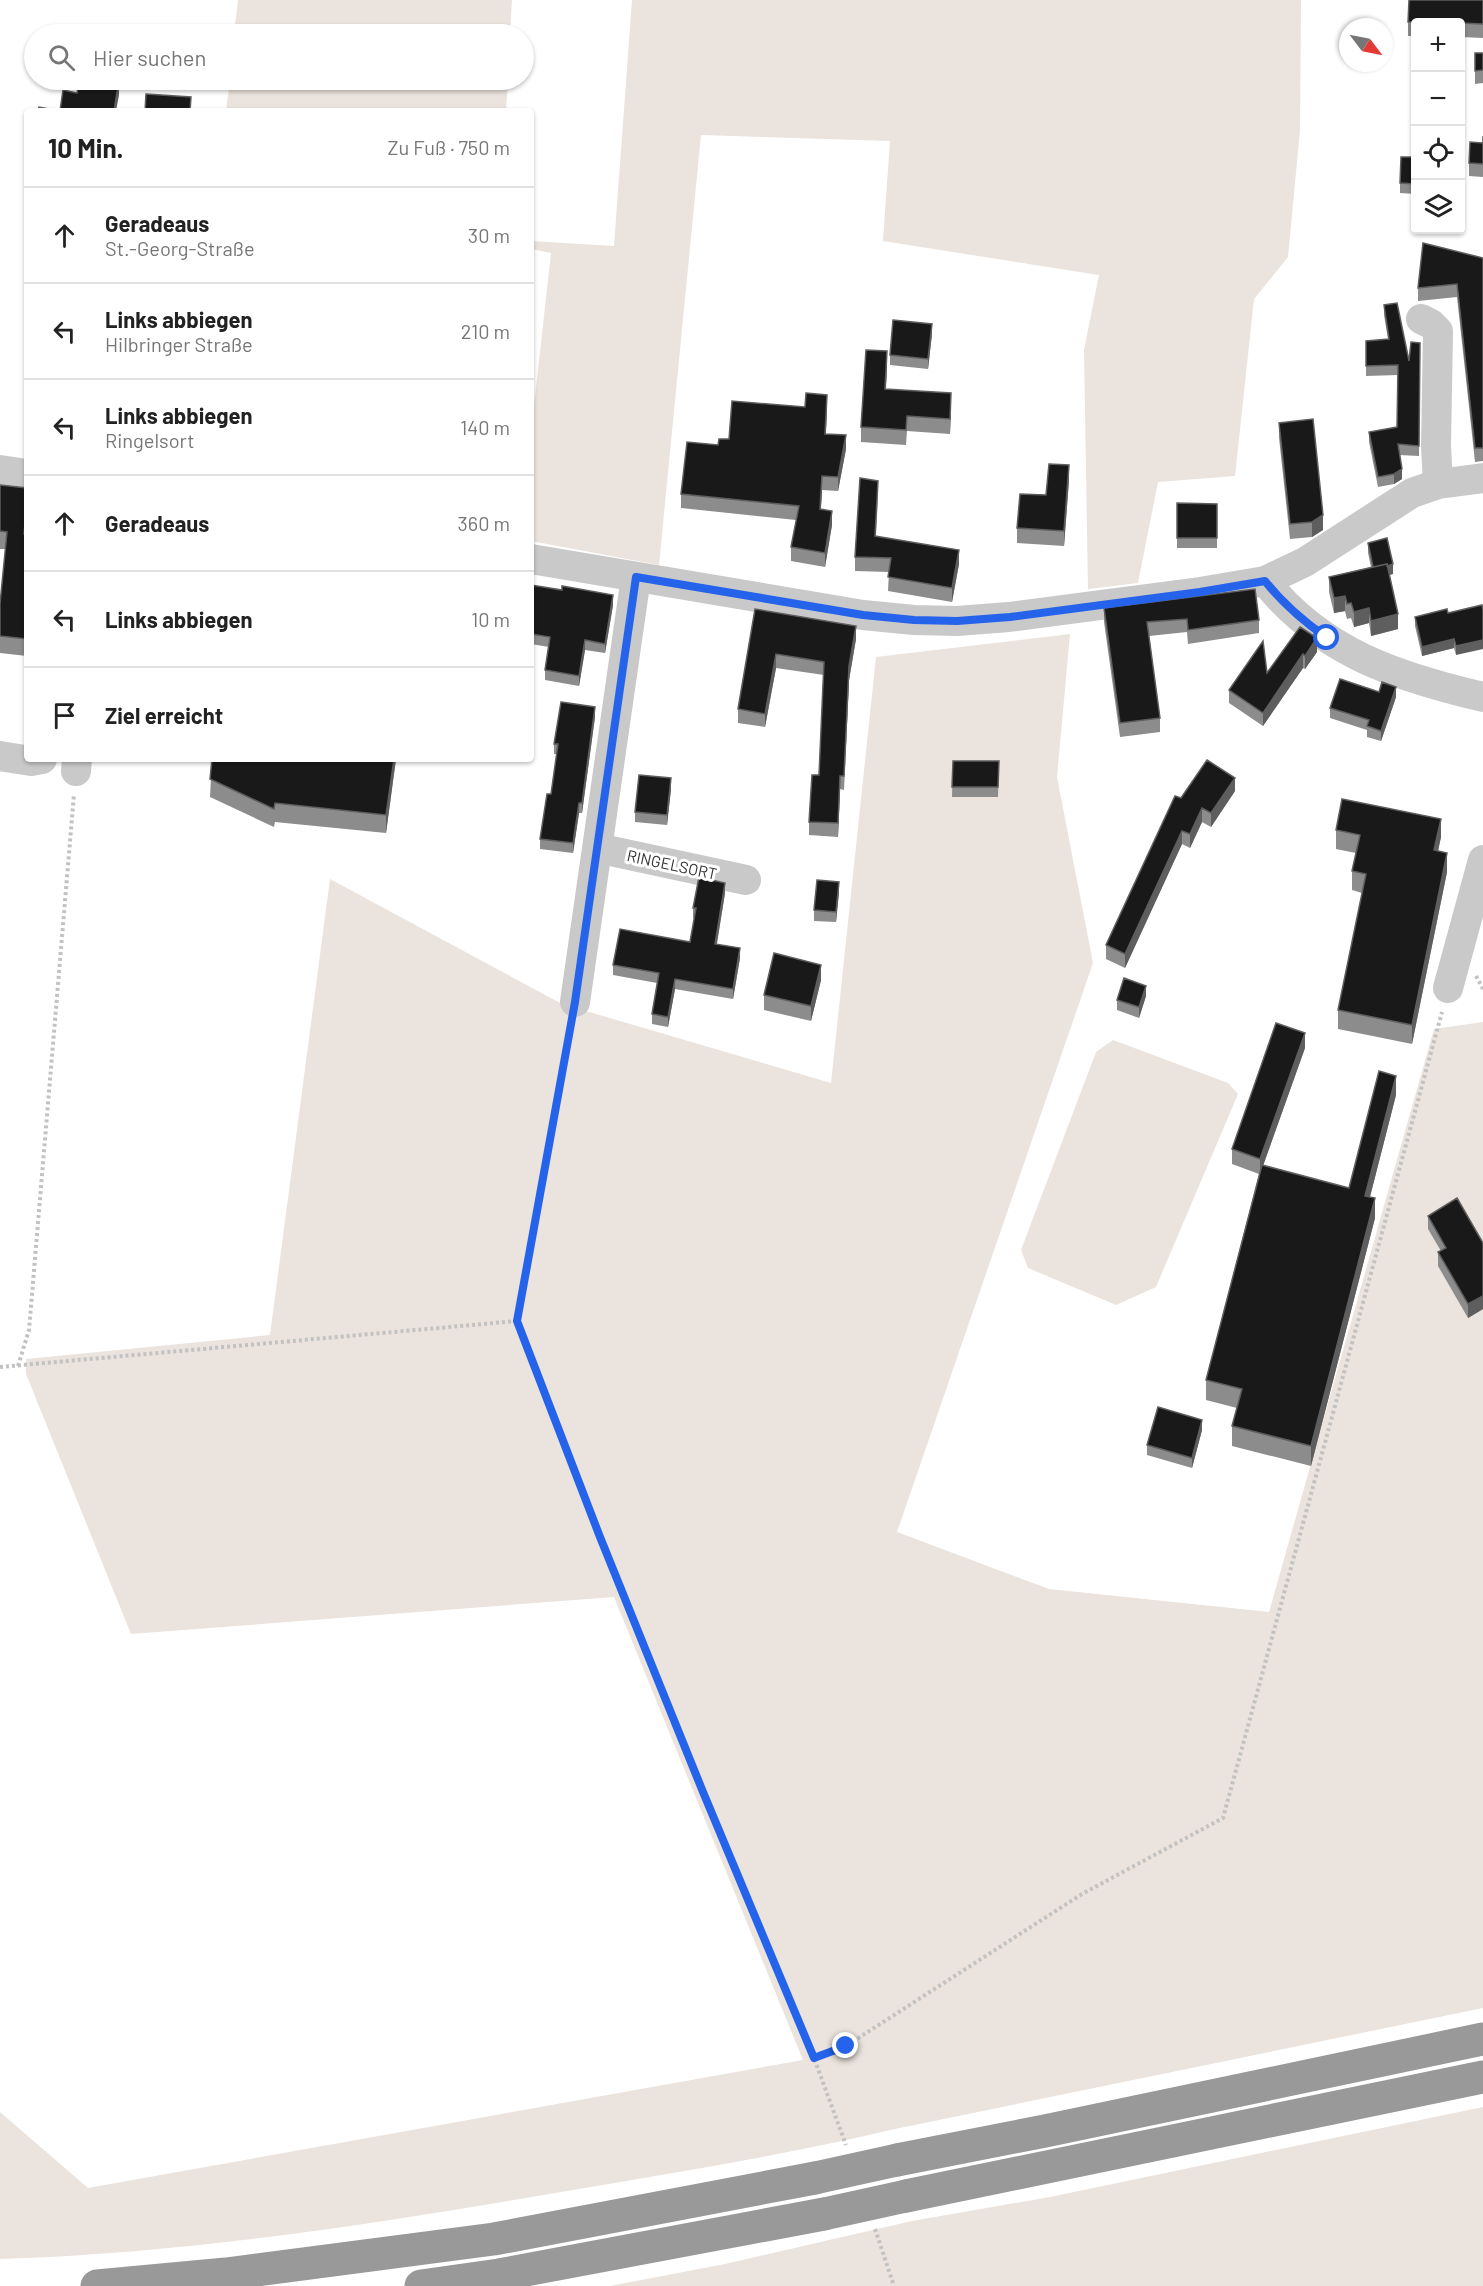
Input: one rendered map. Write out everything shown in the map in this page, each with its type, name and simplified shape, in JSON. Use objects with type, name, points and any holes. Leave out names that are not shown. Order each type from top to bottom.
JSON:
[{"type":"highway","points":[[97,2286],[226,2274],[494,2239],[816,2178],[1483,2039]]},
{"type":"highway","points":[[421,2286],[499,2275],[824,2214],[1483,2076]]},
{"type":"street","points":[[1421,320],[1431,324],[1438,331],[1436,446],[1438,484]]},
{"type":"street","points":[[0,470],[24,474]]},
{"type":"street","points":[[534,560],[863,615],[957,621],[1010,617],[1200,592],[1265,581],[1305,562],[1412,493],[1438,484],[1483,478]]},
{"type":"street","points":[[575,1002],[636,577]]},
{"type":"street","points":[[1265,581],[1280,600],[1299,618],[1367,662],[1404,676],[1483,696]]},
{"type":"street","points":[[0,756],[24,760]]},
{"type":"street","name":"RINGELSORT","points":[[597,848],[746,880]]},
{"type":"street","points":[[1448,988],[1483,860]]},
{"type":"path","points":[[18,1366],[28,1330],[76,765]]},
{"type":"path","points":[[575,1002],[517,1321],[649,1659],[814,2058],[846,2046],[1082,1894],[1223,1818],[1448,988]]},
{"type":"path","points":[[0,1368],[517,1321]]},
{"type":"shaded area","points":[[238,0],[512,0],[511,24],[235,24]]},
{"type":"shaded area","points":[[632,0],[1301,0],[1300,130],[1288,257],[1254,299],[1235,476],[1158,482],[1138,583],[1088,589],[1084,350],[1099,275],[883,241],[890,141],[701,135],[659,565],[534,542],[534,406],[551,253],[534,250],[534,241],[614,246]]},
{"type":"shaded area","points":[[229,90],[507,90],[506,108],[226,108]]},
{"type":"shaded area","points":[[1070,634],[1057,777],[1093,963],[897,1532],[1049,1589],[1269,1612],[1434,1029],[1483,1022],[1483,2008],[808,2148],[491,2204],[352,2226],[212,2244],[71,2256],[0,2259],[0,2112],[88,2188],[803,2060],[614,1597],[131,1634],[26,1374],[26,1359],[270,1335],[330,879],[562,1004],[831,1083],[876,657]]},
{"type":"shaded area","points":[[1113,1040],[1228,1083],[1238,1094],[1156,1287],[1116,1305],[1028,1268],[1021,1250],[1096,1052]]},
{"type":"shaded area","points":[[1483,2107],[1483,2286],[610,2286],[725,2264],[912,2221],[1050,2197]]},
{"type":"building","points":[[1409,0],[1483,0],[1483,24],[1465,23],[1465,18],[1411,18],[1411,22],[1408,22]]},
{"type":"building","points":[[1475,53],[1483,53],[1483,70],[1475,71]]},
{"type":"building","points":[[63,90],[77,93],[77,90],[117,90],[114,108],[60,108]]},
{"type":"building","points":[[146,94],[191,97],[190,108],[145,108]]},
{"type":"building","points":[[1470,142],[1483,143],[1483,164],[1469,163]]},
{"type":"building","points":[[1401,157],[1411,157],[1411,184],[1400,183]]},
{"type":"building","points":[[1423,243],[1483,258],[1483,448],[1475,448],[1457,284],[1418,288]]},
{"type":"building","points":[[1397,303],[1409,361],[1411,342],[1420,343],[1419,446],[1398,444],[1402,469],[1394,474],[1378,477],[1369,432],[1397,427],[1398,365],[1366,366],[1366,341],[1389,339],[1384,305]]},
{"type":"building","points":[[893,320],[932,324],[928,359],[890,355]]},
{"type":"building","points":[[866,350],[887,351],[885,389],[951,393],[950,419],[907,416],[906,430],[861,427]]},
{"type":"building","points":[[806,393],[827,395],[825,434],[846,435],[838,477],[822,476],[820,509],[832,511],[825,553],[791,547],[799,506],[681,494],[687,442],[718,445],[719,439],[729,439],[732,401],[805,407]]},
{"type":"building","points":[[1313,419],[1323,515],[1312,522],[1290,524],[1279,423]]},
{"type":"building","points":[[1049,464],[1069,465],[1064,531],[1017,528],[1020,494],[1046,495]]},
{"type":"building","points":[[860,478],[878,481],[875,536],[959,550],[952,588],[888,577],[891,558],[855,557]]},
{"type":"building","points":[[0,485],[24,488],[24,639],[0,636],[0,604],[7,532],[0,531]]},
{"type":"building","points":[[1177,503],[1217,504],[1217,538],[1177,538]]},
{"type":"building","points":[[1387,538],[1393,564],[1373,567],[1368,543]]},
{"type":"building","points":[[1387,564],[1398,614],[1371,621],[1369,608],[1354,612],[1351,603],[1347,604],[1345,596],[1334,598],[1329,577]]},
{"type":"building","points":[[534,585],[562,590],[562,586],[613,595],[605,644],[585,640],[579,676],[545,670],[550,637],[534,634]]},
{"type":"building","points":[[1255,589],[1259,620],[1188,630],[1187,619],[1147,622],[1160,718],[1120,723],[1104,608]]},
{"type":"building","points":[[1482,605],[1483,640],[1456,646],[1454,639],[1422,647],[1415,617],[1447,609],[1448,613]]},
{"type":"building","points":[[755,609],[856,626],[849,666],[844,776],[840,776],[838,823],[809,822],[812,775],[819,775],[824,662],[776,654],[765,714],[738,709]]},
{"type":"building","points":[[1300,627],[1317,638],[1305,656],[1303,654],[1263,713],[1229,690],[1263,641],[1267,673]]},
{"type":"building","points":[[1340,679],[1379,692],[1382,682],[1396,687],[1381,731],[1367,726],[1369,720],[1330,708]]},
{"type":"building","points":[[561,702],[595,707],[582,803],[579,803],[573,843],[540,839],[547,794],[551,794],[558,744],[554,744]]},
{"type":"building","points":[[1207,760],[1235,778],[1211,813],[1202,808],[1190,834],[1182,831],[1125,954],[1106,945],[1175,796],[1181,798]]},
{"type":"building","points":[[953,761],[999,761],[998,787],[952,787]]},
{"type":"building","points":[[212,762],[394,762],[386,815],[275,803],[274,809],[210,779]]},
{"type":"building","points":[[639,775],[671,778],[667,815],[635,812]]},
{"type":"building","points":[[1342,799],[1441,819],[1434,850],[1447,853],[1412,1025],[1338,1010],[1366,874],[1352,871],[1360,835],[1336,830]]},
{"type":"building","points":[[699,877],[725,883],[715,944],[740,948],[733,989],[675,979],[668,1017],[652,1014],[659,973],[613,965],[620,929],[690,942]]},
{"type":"building","points":[[817,880],[839,882],[836,912],[814,910]]},
{"type":"building","points":[[774,953],[821,965],[811,1006],[764,995]]},
{"type":"building","points":[[1124,978],[1146,986],[1139,1007],[1117,1000]]},
{"type":"building","points":[[1276,1023],[1305,1033],[1260,1159],[1232,1149]]},
{"type":"building","points":[[1379,1071],[1396,1076],[1365,1196],[1375,1198],[1311,1446],[1232,1426],[1242,1389],[1206,1380],[1262,1165],[1349,1188]]},
{"type":"building","points":[[1457,1198],[1483,1243],[1483,1296],[1468,1304],[1438,1252],[1446,1248],[1428,1216]]},
{"type":"building","points":[[1158,1407],[1202,1420],[1192,1458],[1147,1445]]},
{"type":"route","points":[[846,2046],[814,2058],[600,1537],[517,1321],[575,1002],[636,577],[863,615],[957,621],[1010,617],[1200,592],[1265,581],[1280,600],[1299,618],[1327,638]]}]
